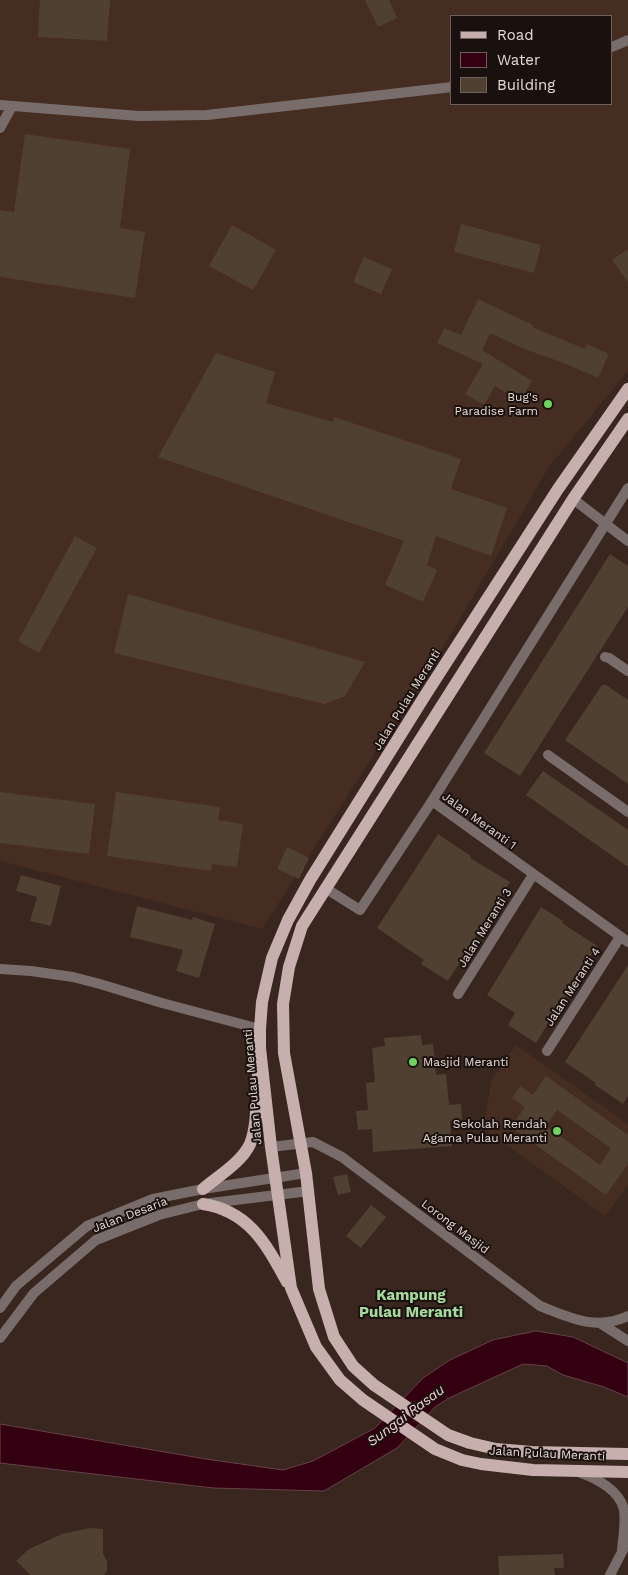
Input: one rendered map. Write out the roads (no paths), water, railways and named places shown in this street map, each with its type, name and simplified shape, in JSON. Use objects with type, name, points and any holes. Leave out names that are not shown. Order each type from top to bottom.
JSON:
[{"type":"main road","name":"Jalan Pulau Meranti","points":[[628,389],[542,513],[426,694],[306,888],[288,920],[272,958],[262,1002],[260,1029],[260,1048],[290,1288],[316,1347],[340,1380],[362,1400],[435,1449],[462,1460],[533,1470],[628,1472]]},
{"type":"main road","name":"Jalan Pulau Meranti","points":[[628,419],[573,499],[302,926],[289,967],[283,1004],[284,1053],[306,1173],[319,1289],[334,1337],[353,1366],[374,1385],[448,1435],[496,1448],[532,1452],[628,1454]]},
{"type":"main road","points":[[203,1189],[232,1166],[250,1144],[254,1128],[260,1048]]},
{"type":"main road","points":[[202,1204],[219,1207],[254,1230],[269,1250],[290,1288]]},
{"type":"street","points":[[613,46],[628,40]]},
{"type":"street","points":[[0,105],[139,116],[207,115],[450,87]]},
{"type":"street","points":[[0,128],[12,106]]},
{"type":"street","points":[[432,802],[628,488]]},
{"type":"street","points":[[573,499],[628,541]]},
{"type":"street","points":[[605,657],[628,671]]},
{"type":"street","points":[[548,755],[628,812]]},
{"type":"street","name":"Jalan Meranti 1","points":[[325,888],[360,910],[432,802],[624,940]]},
{"type":"street","name":"Jalan Meranti 3","points":[[458,994],[533,875]]},
{"type":"street","name":"Jalan Meranti 4","points":[[548,1051],[624,940]]},
{"type":"street","points":[[0,969],[73,977],[260,1029]]},
{"type":"street","name":"Lorong Masjid","points":[[272,1147],[313,1142],[342,1157],[540,1306],[576,1320],[600,1323],[614,1322],[628,1316]]},
{"type":"street","name":"Jalan Desaria","points":[[0,1308],[16,1286],[87,1226],[153,1199],[306,1173]]},
{"type":"street","name":"Jalan Desaria","points":[[0,1338],[34,1293],[96,1240],[159,1215],[202,1204],[308,1191]]},
{"type":"street","points":[[600,1323],[628,1341]]},
{"type":"street","points":[[571,1470],[605,1484],[618,1497],[624,1508],[625,1546],[610,1575]]},
{"type":"water","name":"Sungai Rasau","points":[[536,1331],[573,1337],[628,1363],[628,1397],[604,1387],[563,1375],[547,1366],[523,1364],[449,1398],[435,1407],[397,1448],[324,1491],[213,1488],[0,1463],[0,1424],[283,1470],[313,1461],[375,1428],[423,1378],[450,1360],[493,1340]]},
{"type":"place","name":"Bug's Paradise Farm","points":[[548,404]]},
{"type":"place","name":"Masjid Meranti","points":[[413,1062]]},
{"type":"place","name":"Sekolah Rendah Agama Pulau Meranti","points":[[557,1131]]},
{"type":"district","name":"Kampung Pulau Meranti","points":[[411,1304]]}]
